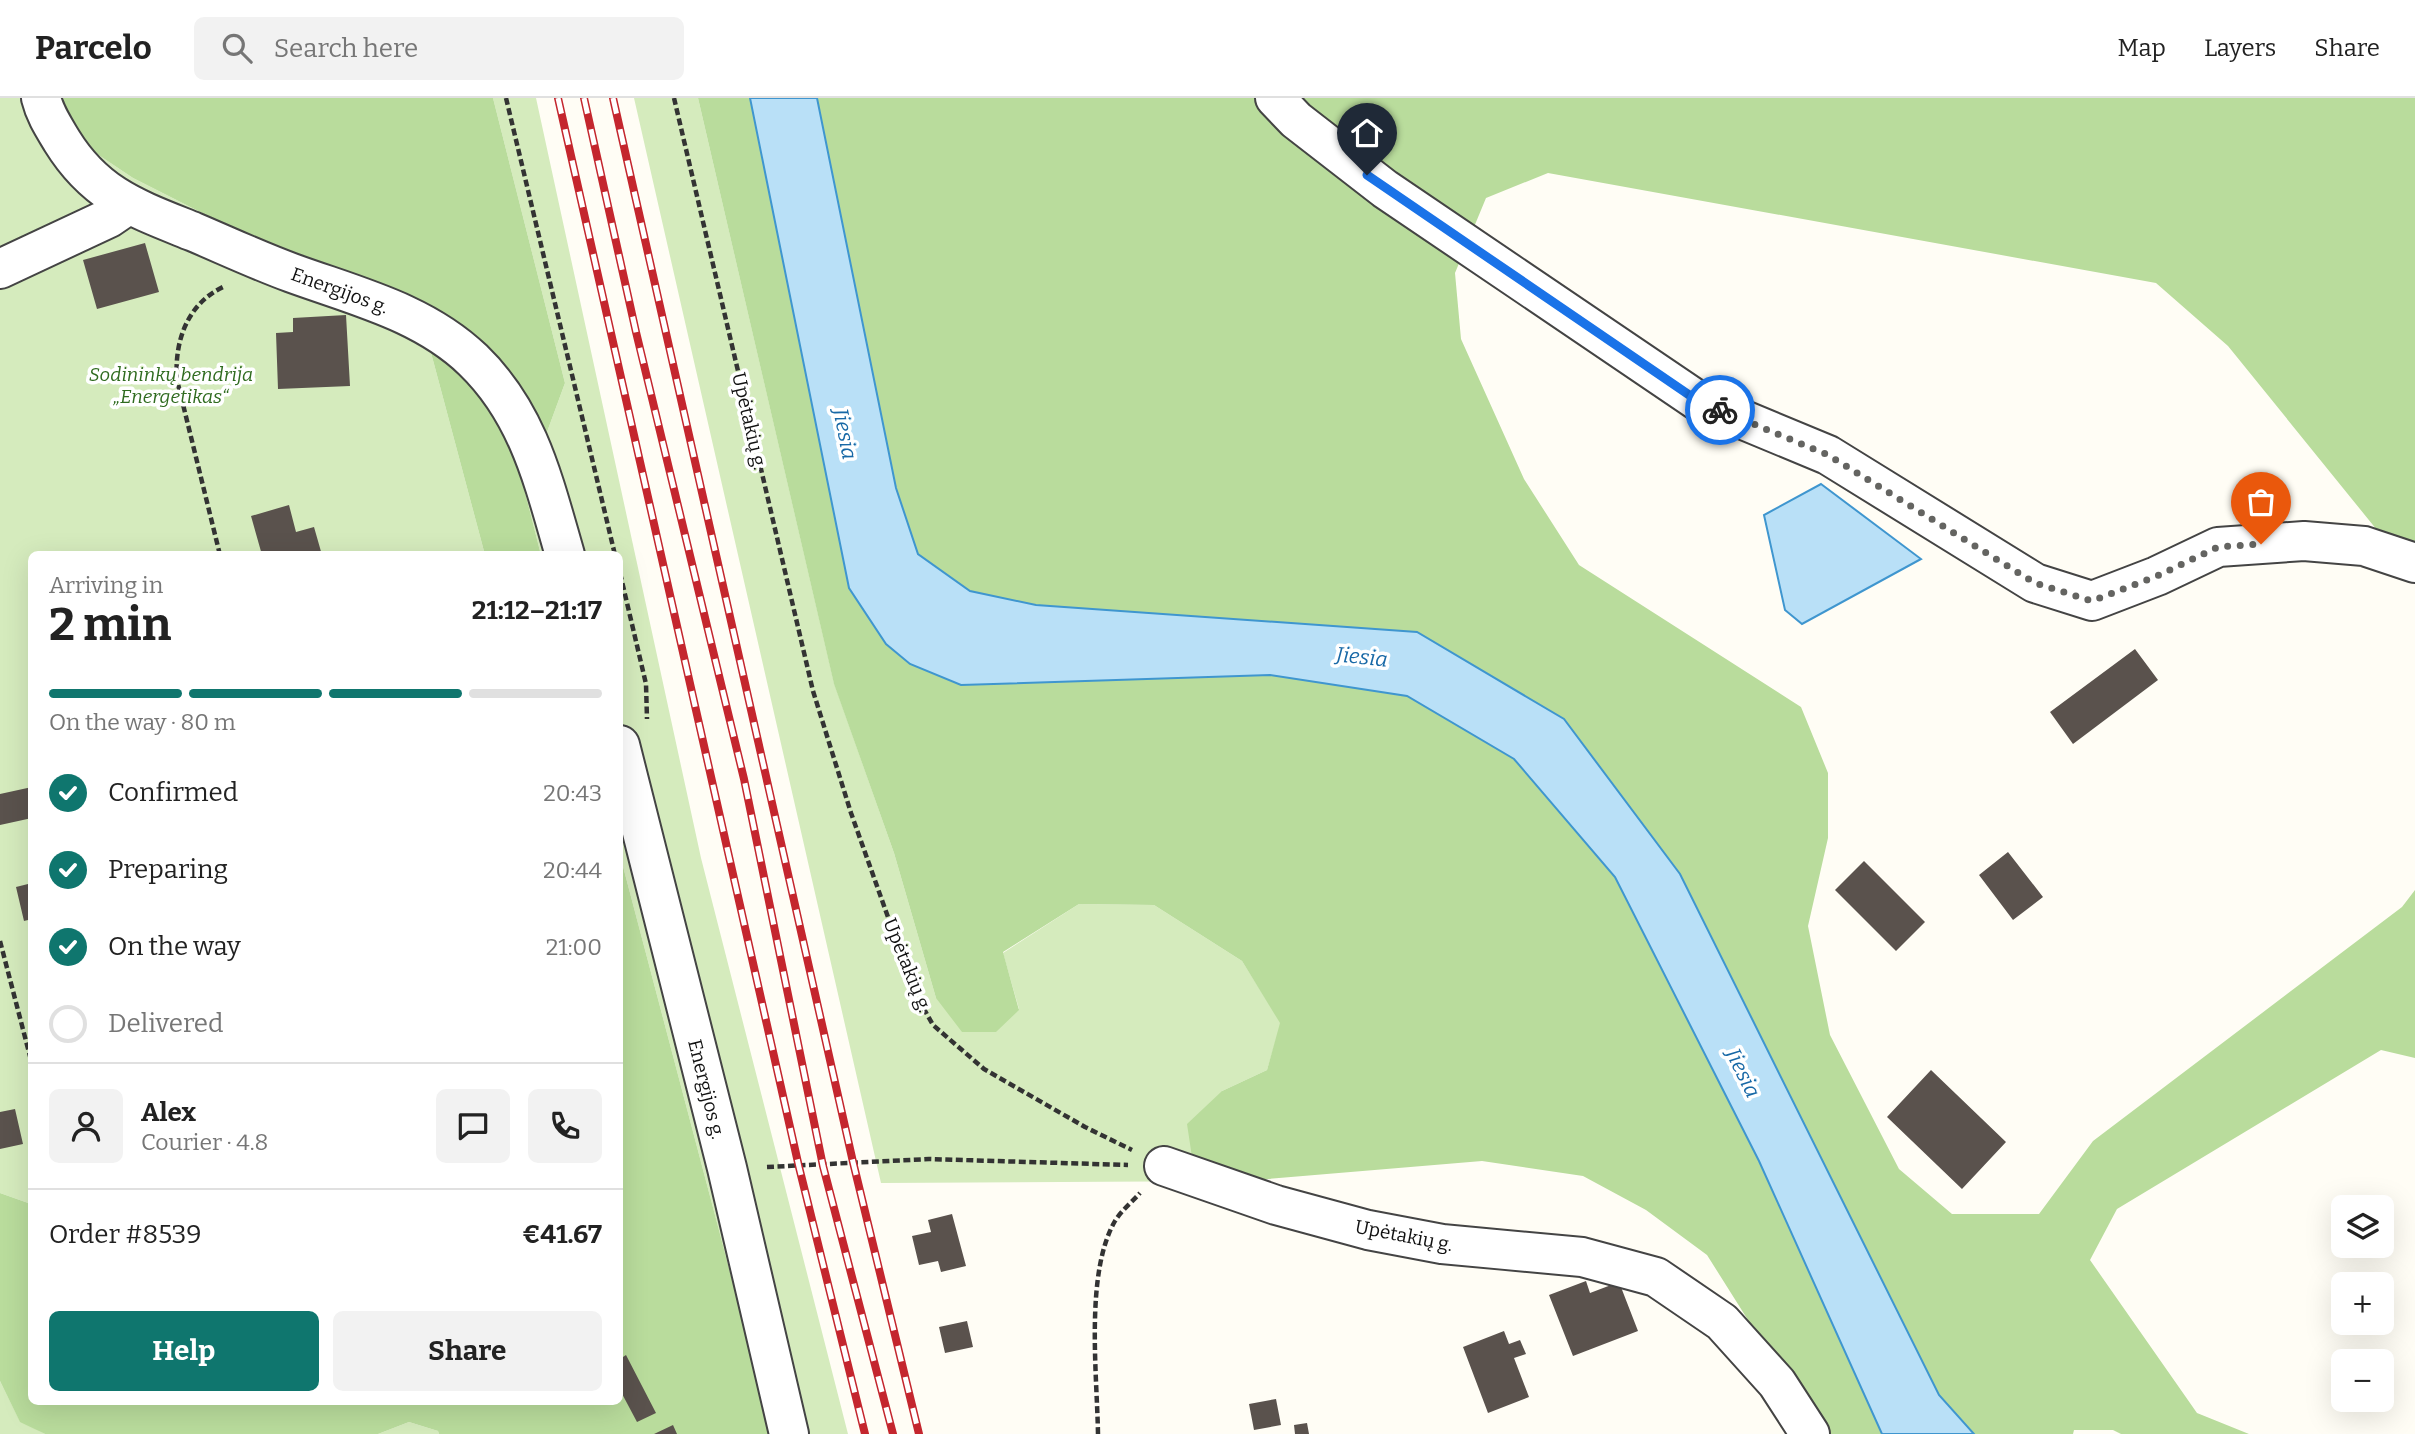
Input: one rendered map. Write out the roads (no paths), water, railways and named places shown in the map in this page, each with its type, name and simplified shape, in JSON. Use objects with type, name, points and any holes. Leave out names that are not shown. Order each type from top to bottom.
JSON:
[{"type":"street","name":"Energijos g.","points":[[41,98],[45,114],[70,155],[96,184],[128,205],[292,273],[380,303],[438,334],[473,360],[518,418],[537,459],[564,551]]},
{"type":"street","points":[[1275,98],[1296,120],[1385,189],[1698,401],[1828,455],[2035,583],[2092,601],[2157,576],[2218,547],[2304,541],[2364,546],[2415,563]]},
{"type":"street","points":[[0,269],[109,218],[128,205]]},
{"type":"street","name":"Energijos g.","points":[[633,733],[727,1168],[789,1434]]},
{"type":"street","name":"Upėtakių g.","points":[[1164,1166],[1276,1205],[1368,1230],[1441,1244],[1582,1257],[1656,1277],[1722,1322],[1777,1383],[1810,1434]]},
{"type":"water","name":"Jiesia","points":[[750,98],[817,98],[896,488],[918,554],[970,591],[1036,605],[1417,632],[1564,719],[1680,874],[1939,1395],[1974,1434],[1882,1434],[1759,1161],[1615,877],[1514,759],[1407,696],[1270,675],[961,685],[910,664],[886,644],[849,588]]},
{"type":"water","points":[[1821,484],[1921,559],[1802,624],[1785,610],[1764,515]]},
{"type":"railway","points":[[558,98],[799,1167],[865,1434]]},
{"type":"railway","points":[[584,98],[636,332],[744,779],[823,1166],[893,1434]]},
{"type":"railway","points":[[613,98],[853,1162],[919,1434]]},
{"type":"park label","name":"Sodininkų bendrija „Energetikas“","points":[[171,385]]}]
